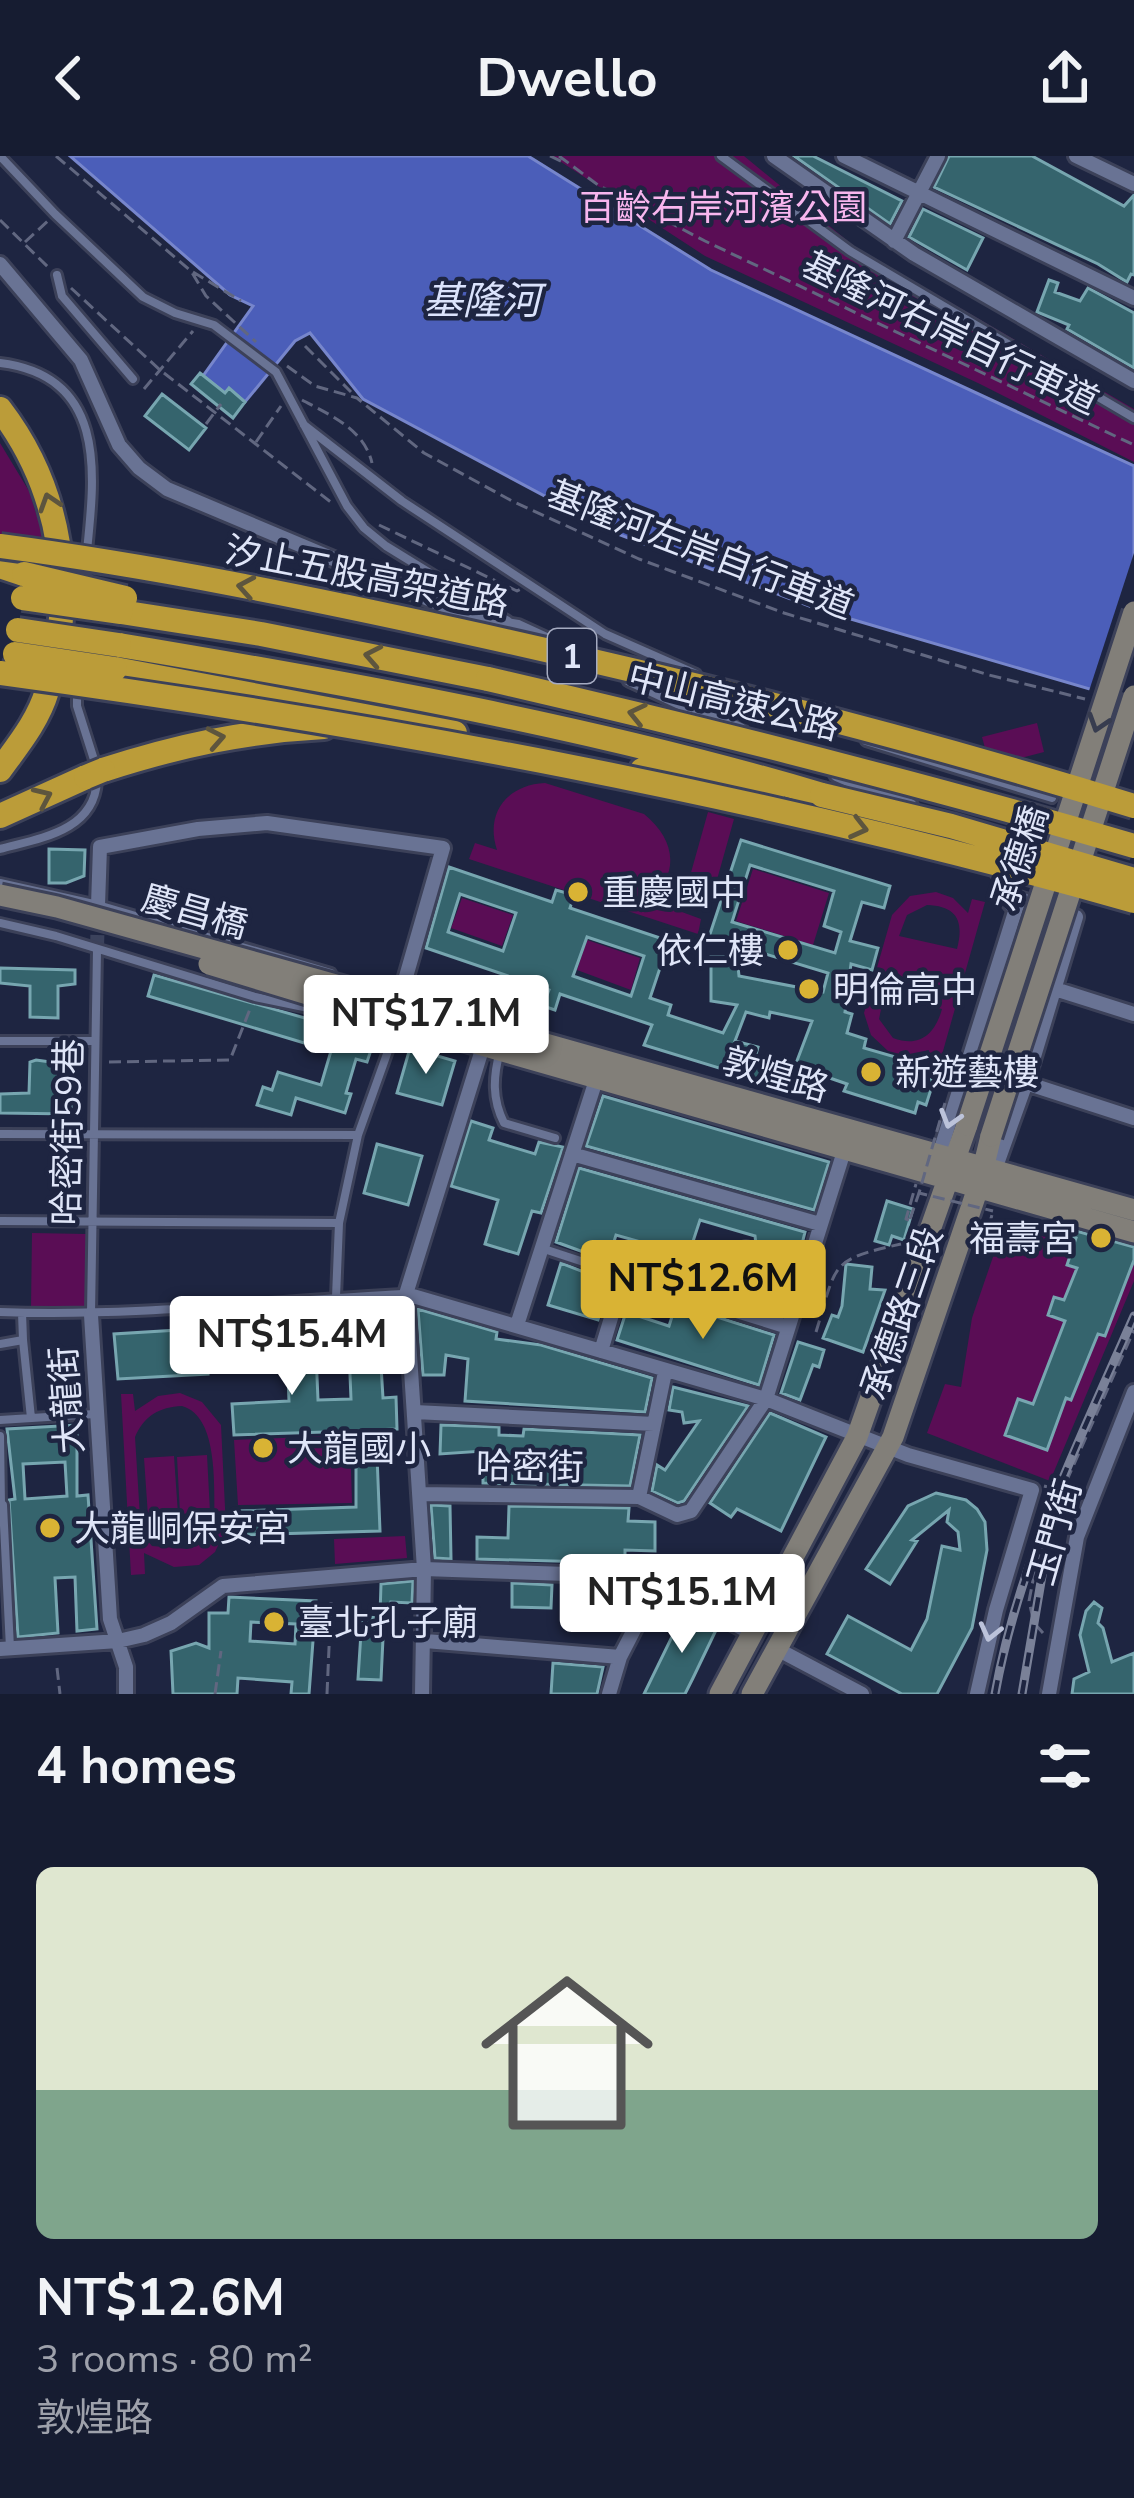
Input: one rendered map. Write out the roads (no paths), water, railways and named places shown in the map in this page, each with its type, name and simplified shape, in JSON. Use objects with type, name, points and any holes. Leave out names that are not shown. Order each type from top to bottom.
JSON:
[{"type":"highway","points":[[0,409],[40,476],[56,524],[62,562],[60,612],[47,691],[30,730],[0,770]]},
{"type":"highway","name":"汐止五股高架道路","points":[[0,545],[332,603],[548,650],[886,733],[1134,806]]},
{"type":"highway","name":"中山高速公路","points":[[12,583],[488,680],[725,734],[1134,846]]},
{"type":"highway","name":"1","points":[[7,648],[117,657],[422,727],[744,789],[822,795]]},
{"type":"highway","name":"1","points":[[7,648],[256,710],[752,802],[982,858],[1134,902]]},
{"type":"highway","name":"中山高速公路","points":[[117,657],[476,712],[945,822]]},
{"type":"highway","name":"1","points":[[0,816],[95,774],[176,746],[253,731],[350,725],[422,727]]},
{"type":"highway","name":"1","points":[[945,822],[1134,880]]},
{"type":"main road","name":"承德橋","points":[[967,1125],[1134,612]]},
{"type":"main road","name":"承德橋","points":[[991,1136],[1134,697]]},
{"type":"main road","name":"慶昌橋","points":[[0,895],[57,907],[371,1004]]},
{"type":"main road","name":"慶昌橋","points":[[0,906],[371,1004]]},
{"type":"main road","name":"敦煌路","points":[[371,1004],[490,1041],[986,1175],[1134,1210]]},
{"type":"main road","name":"敦煌路","points":[[490,1041],[596,1077],[845,1148],[947,1164]]},
{"type":"main road","name":"承德路三段","points":[[720,1694],[751,1633],[872,1442],[947,1164],[967,1125]]},
{"type":"main road","name":"承德路三段","points":[[752,1694],[872,1442],[986,1175],[991,1136]]},
{"type":"main road","name":"敦煌路","points":[[986,1175],[1134,1232]]},
{"type":"street","points":[[774,156],[894,241],[1134,380]]},
{"type":"street","points":[[844,156],[1134,298]]},
{"type":"street","points":[[894,241],[938,156]]},
{"type":"street","points":[[1076,156],[1134,184]]},
{"type":"street","points":[[0,264],[81,360],[119,446],[166,489],[481,621],[518,627],[945,822],[1002,873],[1006,898],[1016,909]]},
{"type":"street","points":[[98,905],[100,848],[198,829],[267,823],[443,848],[397,1014]]},
{"type":"street","points":[[947,1164],[1019,899],[1076,917],[1026,1083],[986,1175]]},
{"type":"street","points":[[1055,988],[1134,1014]]},
{"type":"street","points":[[422,1694],[424,1569],[406,1294],[490,1041]]},
{"type":"street","points":[[517,1324],[596,1077]]},
{"type":"street","points":[[1026,1083],[1134,1118]]},
{"type":"street","name":"敦煌路","points":[[766,1399],[845,1148]]},
{"type":"street","points":[[572,1154],[820,1224]]},
{"type":"street","points":[[746,1249],[728,1308],[788,1327]]},
{"type":"street","points":[[602,1351],[624,1275]]},
{"type":"street","points":[[406,1294],[766,1399],[872,1442],[1032,1490],[977,1694]]},
{"type":"street","name":"大龍街","points":[[91,1315],[110,1619],[126,1667],[126,1694]]},
{"type":"street","points":[[639,1497],[664,1372]]},
{"type":"street","name":"玉門街","points":[[1048,1694],[1077,1537],[1134,1392]]},
{"type":"street","name":"哈密街","points":[[419,1494],[639,1497],[677,1515],[691,1511],[766,1399]]},
{"type":"street","points":[[415,1412],[654,1424]]},
{"type":"street","points":[[5,1648],[118,1641],[171,1623],[223,1586],[424,1569],[597,1575],[671,1590],[751,1633]]},
{"type":"street","points":[[609,1694],[620,1657],[656,1587]]},
{"type":"street","points":[[425,1641],[620,1657]]},
{"type":"street","points":[[777,1649],[862,1694]]},
{"type":"lane","points":[[0,156],[143,297],[223,331],[279,368],[347,506],[364,528],[518,627]]},
{"type":"lane","points":[[721,156],[850,250],[1134,418]]},
{"type":"lane","points":[[57,275],[62,296],[133,379]]},
{"type":"lane","points":[[0,363],[44,375],[60,387],[79,415],[94,476],[82,614]]},
{"type":"lane","points":[[304,425],[377,482],[605,634],[807,722],[1052,798]]},
{"type":"lane","points":[[0,849],[68,827],[92,806],[96,760],[77,706],[81,635]]},
{"type":"lane","points":[[945,822],[1017,840]]},
{"type":"lane","name":"敦煌路","points":[[0,883],[98,905],[327,972],[397,1014]]},
{"type":"lane","name":"敦煌路","points":[[0,923],[256,997],[342,1016],[397,1014]]},
{"type":"lane","name":"哈密街59巷","points":[[91,1315],[97,949]]},
{"type":"lane","points":[[336,1297],[339,1223],[358,1136],[397,1014]]},
{"type":"lane","points":[[0,1041],[94,1041]]},
{"type":"lane","points":[[490,1041],[500,1118],[555,1138]]},
{"type":"lane","points":[[0,1133],[358,1136]]},
{"type":"lane","points":[[0,1221],[339,1223]]},
{"type":"lane","points":[[540,1247],[684,1294],[688,1282]]},
{"type":"lane","points":[[0,1312],[91,1315],[406,1294]]},
{"type":"lane","points":[[22,1312],[31,1418]]},
{"type":"lane","points":[[0,1344],[23,1340]]},
{"type":"lane","points":[[0,1420],[97,1414]]},
{"type":"lane","points":[[0,1436],[5,1648]]},
{"type":"water","name":"基隆河","points":[[70,156],[528,156],[711,270],[1134,466],[1134,702],[820,610],[612,532],[363,399],[310,333],[295,341],[245,402],[229,389],[225,393],[203,376],[253,306],[230,295]]},
{"type":"tunnel","points":[[97,949],[98,910]]},
{"type":"railway","points":[[995,1694],[1035,1548],[1134,1316]]},
{"type":"railway","points":[[1022,1694],[1044,1564]]},
{"type":"place","name":"重慶國中","points":[[578,892]]},
{"type":"place","name":"依仁樓","points":[[788,950]]},
{"type":"place","name":"明倫高中","points":[[809,989]]},
{"type":"place","name":"新遊藝樓","points":[[871,1072]]},
{"type":"place","name":"福壽宮","points":[[1101,1238]]},
{"type":"place","name":"大龍國小","points":[[263,1448]]},
{"type":"place","name":"大龍峒保安宮","points":[[50,1528]]},
{"type":"place","name":"臺北孔子廟","points":[[274,1622]]},
{"type":"park label","name":"百齡右岸河濱公園","points":[[723,207]]}]
